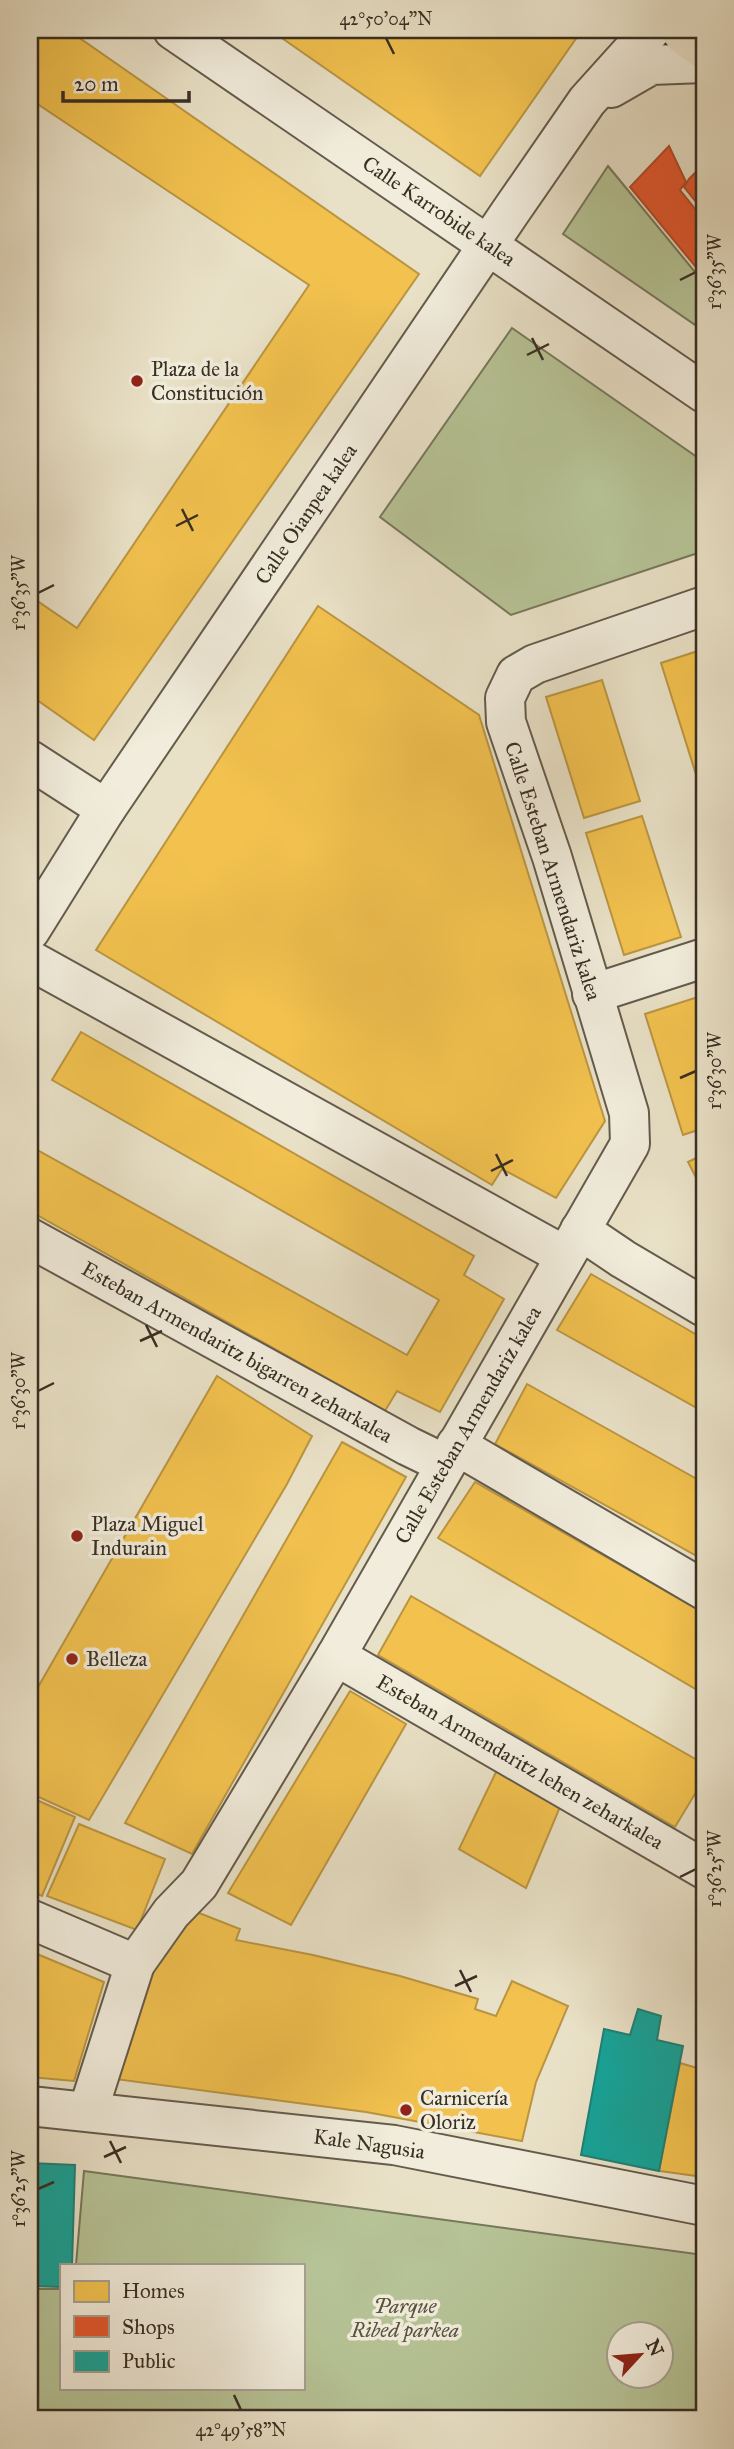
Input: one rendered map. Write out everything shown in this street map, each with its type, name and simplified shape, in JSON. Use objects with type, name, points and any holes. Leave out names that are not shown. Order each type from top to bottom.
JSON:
[{"type":"main road","points":[[680,30],[704,50]]},
{"type":"street","name":"Calle Karrobide kalea","points":[[173,30],[704,393]]},
{"type":"street","name":"Calle Oianpea kalea","points":[[30,931],[107,809],[587,101],[651,30]]},
{"type":"street","points":[[587,101],[651,65],[704,63]]},
{"type":"street","name":"Calle Esteban Armendariz kalea","points":[[88,2111],[135,1964],[171,1913],[199,1884],[336,1656],[630,1144],[629,1113],[552,857],[506,722],[505,698],[516,675],[535,664],[704,606]]},
{"type":"street","points":[[30,760],[107,809]]},
{"type":"street","points":[[592,994],[704,958]]},
{"type":"street","points":[[30,960],[572,1243],[622,1259],[704,1307]]},
{"type":"street","name":"Esteban Armendaritz bigarren zeharkalea","points":[[30,1238],[408,1446],[451,1455],[704,1590]]},
{"type":"street","name":"Esteban Armendaritz lehen zeharkalea","points":[[336,1656],[704,1869]]},
{"type":"street","points":[[30,1919],[135,1964]]},
{"type":"street","name":"Kale Nagusia","points":[[30,2106],[394,2146],[704,2206]]},
{"type":"green space","points":[[608,166],[704,283],[704,331],[563,234]]},
{"type":"green space","points":[[512,328],[704,462],[704,551],[511,615],[380,517]]},
{"type":"green space","name":"Parque Ribed parkea","points":[[84,2171],[704,2255],[704,2419],[30,2419],[30,2289],[60,2289],[60,2390],[304,2390],[304,2264],[76,2264]]},
{"type":"building: Homes","points":[[30,30],[68,30],[419,274],[94,740],[30,695],[30,596],[77,628],[309,285],[30,99]]},
{"type":"building: Homes","points":[[284,30],[582,30],[480,176],[279,36]]},
{"type":"building: Homes","points":[[318,606],[479,715],[605,1121],[556,1198],[502,1169],[492,1185],[96,950]]},
{"type":"building: Homes","points":[[704,649],[704,782],[699,784],[661,663]]},
{"type":"building: Homes","points":[[602,680],[640,801],[584,818],[546,697]]},
{"type":"building: Homes","points":[[642,816],[681,937],[624,955],[586,833]]},
{"type":"building: Homes","points":[[701,996],[704,1005],[704,1128],[683,1135],[645,1014]]},
{"type":"building: Homes","points":[[81,1032],[474,1256],[464,1275],[504,1299],[440,1412],[397,1391],[385,1411],[30,1211],[30,1146],[407,1355],[439,1300],[52,1080]]},
{"type":"building: Homes","points":[[704,1154],[704,1193],[688,1162]]},
{"type":"building: Homes","points":[[591,1274],[704,1339],[704,1412],[557,1330]]},
{"type":"building: Homes","points":[[217,1376],[312,1436],[287,1484],[89,1820],[39,1797],[30,1814],[30,1701]]},
{"type":"building: Homes","points":[[527,1384],[704,1483],[704,1560],[495,1444]]},
{"type":"building: Homes","points":[[342,1442],[406,1477],[192,1854],[125,1823]]},
{"type":"building: Homes","points":[[475,1482],[704,1613],[704,1694],[438,1538]]},
{"type":"building: Homes","points":[[411,1596],[704,1764],[704,1779],[675,1827],[378,1655]]},
{"type":"building: Homes","points":[[350,1691],[406,1724],[291,1925],[228,1893]]},
{"type":"building: Homes","points":[[497,1770],[560,1807],[526,1888],[459,1849]]},
{"type":"building: Homes","points":[[39,1801],[75,1817],[42,1896],[30,1891],[30,1819]]},
{"type":"building: Homes","points":[[79,1824],[165,1859],[137,1930],[47,1896]]},
{"type":"building: Homes","points":[[189,1909],[240,1929],[236,1940],[400,1976],[478,1999],[475,2009],[496,2016],[512,1981],[568,2006],[536,2082],[522,2141],[366,2112],[115,2079],[161,1939]]},
{"type":"building: Homes","points":[[30,1951],[104,1982],[74,2081],[30,2077]]},
{"type":"building: Homes","points":[[680,2063],[704,2070],[704,2177],[659,2171]]},
{"type":"building: Shops","points":[[669,146],[686,182],[680,190],[704,220],[704,277],[630,187]]},
{"type":"building: Shops","points":[[704,164],[704,212],[684,187]]},
{"type":"building: Public","points":[[638,2009],[661,2016],[657,2040],[683,2046],[659,2171],[581,2155],[604,2029],[630,2035]]},
{"type":"building: Public","points":[[30,2163],[75,2165],[72,2264],[60,2264],[60,2287],[30,2286]]},
{"type":"place","name":"Plaza de la Constitución","points":[[137,381]]},
{"type":"place","name":"Plaza Miguel Indurain","points":[[77,1536]]},
{"type":"place","name":"Belleza","points":[[72,1659]]},
{"type":"place","name":"Carnicería Oloriz","points":[[406,2110]]}]
